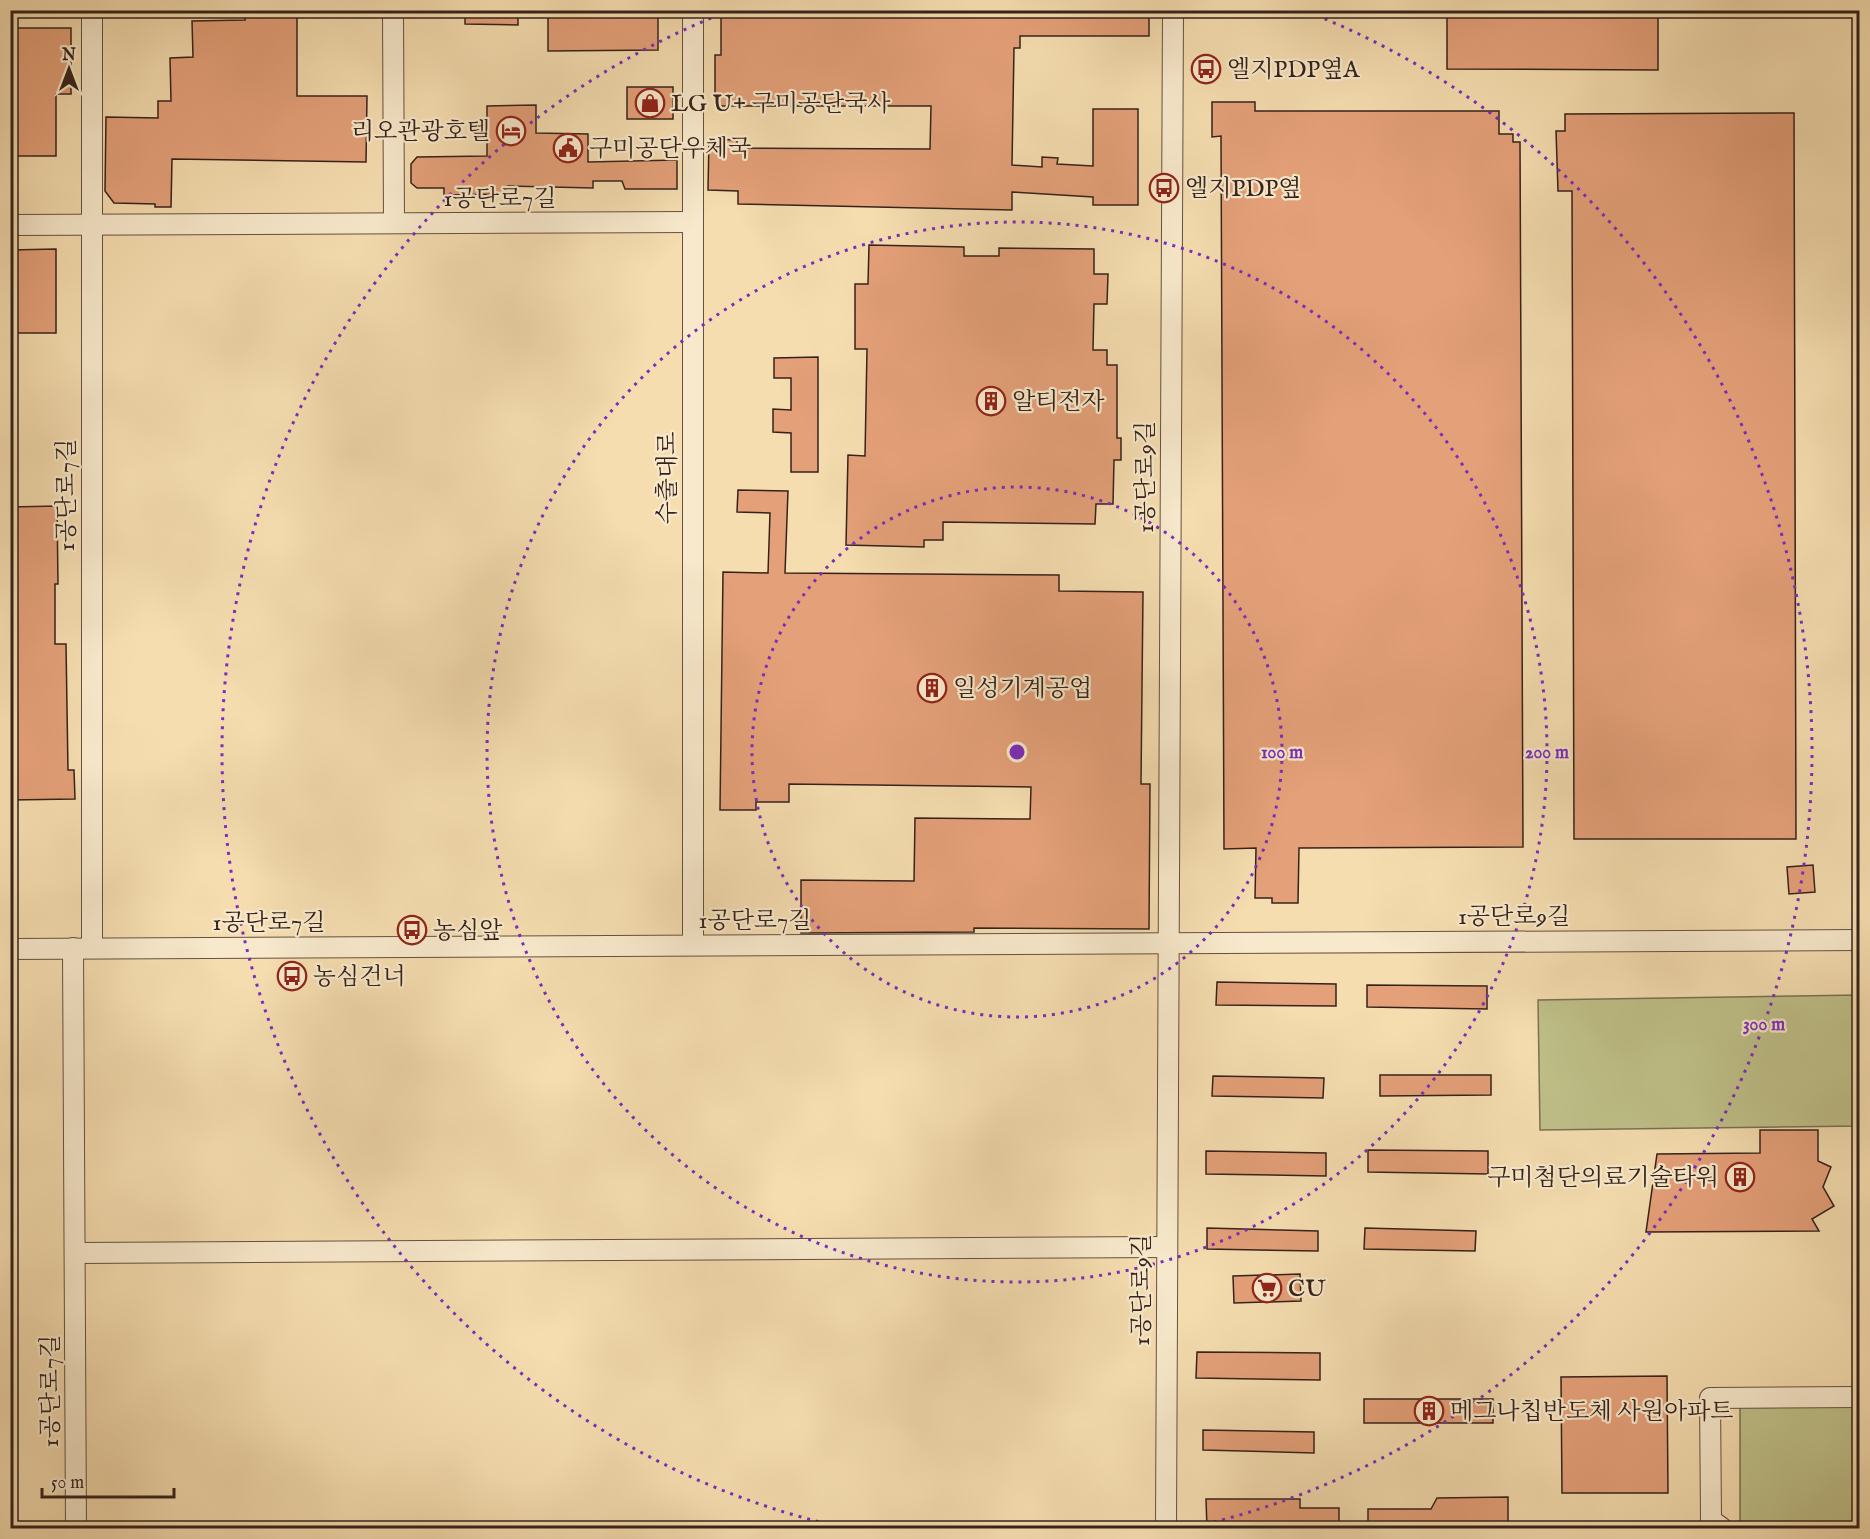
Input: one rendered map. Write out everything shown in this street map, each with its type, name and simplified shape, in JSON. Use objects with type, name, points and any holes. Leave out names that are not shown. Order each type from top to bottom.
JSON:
[{"type":"street","name":"1공단로7길","points":[[76,1528],[75,1253],[83,948],[92,225],[92,10]]},
{"type":"street","points":[[393,10],[394,224]]},
{"type":"street","name":"수출대로","points":[[693,10],[693,945]]},
{"type":"street","name":"1공단로9길","points":[[1166,1528],[1173,10]]},
{"type":"street","name":"1공단로7길","points":[[92,225],[692,222]]},
{"type":"street","points":[[10,225],[92,225]]},
{"type":"street","name":"1공단로9길","points":[[1168,943],[1860,940]]},
{"type":"street","name":"1공단로7길","points":[[83,948],[1168,943]]},
{"type":"street","points":[[10,949],[83,948]]},
{"type":"street","points":[[75,1253],[1167,1247]]},
{"type":"street","points":[[1722,1528],[1711,1520],[1710,1398],[1860,1397]]},
{"type":"green space","points":[[1859,995],[1859,1126],[1540,1130],[1538,1000]]},
{"type":"green space","points":[[1740,1406],[1859,1406],[1859,1528],[1740,1528]]},
{"type":"building","points":[[245,10],[297,10],[297,96],[367,96],[366,162],[172,159],[171,207],[155,207],[155,204],[114,203],[105,191],[106,117],[158,118],[158,101],[171,101],[170,58],[193,57],[192,21],[245,20]]},
{"type":"building","points":[[465,10],[518,10],[518,25],[465,24]]},
{"type":"building","points":[[548,10],[658,10],[658,50],[548,51]]},
{"type":"building","points":[[721,10],[1149,10],[1149,36],[1020,36],[1020,48],[1014,48],[1012,165],[1042,167],[1042,157],[1058,158],[1057,164],[1093,166],[1093,109],[1138,109],[1138,205],[1093,205],[1093,197],[1012,192],[1012,210],[738,204],[738,191],[708,190],[709,139],[737,140],[737,148],[930,149],[931,106],[715,106],[715,55],[721,55]]},
{"type":"building","points":[[1447,10],[1658,10],[1658,70],[1447,69]]},
{"type":"building","points":[[10,28],[71,28],[71,94],[56,94],[56,156],[10,156]]},
{"type":"building","name":"LG U+ 구미공단국사","points":[[627,87],[673,87],[673,119],[627,119]]},
{"type":"building","points":[[1212,102],[1255,102],[1255,111],[1499,111],[1499,134],[1513,134],[1513,142],[1520,142],[1523,847],[1299,848],[1298,903],[1272,903],[1272,898],[1255,898],[1256,848],[1224,849],[1221,136],[1212,137]]},
{"type":"building","points":[[536,105],[536,133],[588,134],[588,162],[677,160],[677,189],[625,189],[622,181],[593,181],[593,188],[508,186],[509,194],[444,195],[444,188],[417,188],[411,183],[411,164],[417,157],[487,156],[487,106]]},
{"type":"building","points":[[1794,113],[1796,839],[1574,839],[1572,191],[1558,191],[1556,131],[1565,131],[1565,114]]},
{"type":"building","name":"알티전자","points":[[869,245],[964,247],[964,256],[999,256],[999,248],[1094,249],[1094,274],[1108,274],[1107,304],[1094,304],[1093,350],[1107,350],[1107,365],[1117,365],[1117,438],[1121,438],[1121,460],[1114,460],[1113,504],[1096,504],[1095,524],[943,522],[943,540],[924,540],[924,547],[846,545],[848,455],[865,456],[867,349],[855,349],[855,284],[868,284]]},
{"type":"building","points":[[56,249],[56,333],[10,333],[10,250]]},
{"type":"building","points":[[818,357],[818,472],[791,472],[791,433],[773,432],[773,409],[791,410],[791,378],[774,378],[774,358]]},
{"type":"building","name":"일성기계공업","points":[[738,490],[788,491],[785,573],[1059,575],[1059,591],[1143,592],[1141,784],[1150,784],[1149,929],[974,928],[974,932],[801,933],[801,880],[914,881],[915,818],[1030,819],[1031,787],[789,784],[789,802],[756,802],[756,810],[720,810],[723,572],[768,573],[770,513],[737,512]]},
{"type":"building","points":[[57,506],[58,584],[55,584],[55,644],[66,644],[68,770],[74,770],[75,799],[10,800],[10,507]]},
{"type":"building","points":[[1813,865],[1815,892],[1789,894],[1787,867]]},
{"type":"building","points":[[1217,982],[1336,984],[1336,1006],[1216,1005]]},
{"type":"building","points":[[1367,985],[1487,986],[1487,1009],[1367,1007]]},
{"type":"building","points":[[1380,1075],[1491,1075],[1491,1095],[1380,1096]]},
{"type":"building","points":[[1213,1076],[1324,1078],[1323,1098],[1212,1096]]},
{"type":"building","name":"구미첨단의료기술타워","points":[[1760,1130],[1818,1130],[1818,1161],[1831,1167],[1823,1187],[1834,1206],[1812,1219],[1819,1231],[1646,1232],[1657,1154],[1760,1153]]},
{"type":"building","points":[[1368,1150],[1488,1151],[1488,1174],[1368,1172]]},
{"type":"building","points":[[1206,1151],[1326,1153],[1326,1176],[1206,1174]]},
{"type":"building","points":[[1207,1228],[1318,1231],[1318,1251],[1207,1249]]},
{"type":"building","points":[[1365,1228],[1476,1231],[1475,1251],[1364,1249]]},
{"type":"building","name":"CU","points":[[1300,1274],[1301,1301],[1234,1303],[1233,1276]]},
{"type":"building","points":[[1197,1352],[1320,1353],[1320,1380],[1196,1378]]},
{"type":"building","points":[[1667,1376],[1668,1493],[1562,1493],[1561,1377]]},
{"type":"building","name":"메그나칩반도체 사원아파트","points":[[1364,1399],[1493,1399],[1493,1423],[1364,1423]]},
{"type":"building","points":[[1203,1430],[1314,1432],[1314,1453],[1203,1450]]},
{"type":"building","points":[[1508,1497],[1508,1528],[1368,1528],[1368,1509],[1431,1509],[1437,1498]]},
{"type":"building","points":[[1206,1499],[1300,1499],[1300,1508],[1339,1508],[1339,1528],[1207,1528]]},
{"type":"place","name":"엘지PDP옆A","points":[[1206,69]]},
{"type":"place","name":"LG U+ 구미공단국사","points":[[650,103]]},
{"type":"place","name":"리오관광호텔","points":[[511,131]]},
{"type":"place","name":"구미공단우체국","points":[[568,148]]},
{"type":"place","name":"엘지PDP옆","points":[[1164,188]]},
{"type":"place","name":"알티전자","points":[[991,401]]},
{"type":"place","name":"일성기계공업","points":[[932,688]]},
{"type":"place","name":"농심앞","points":[[412,930]]},
{"type":"place","name":"농심건너","points":[[292,976]]},
{"type":"place","name":"구미첨단의료기술타워","points":[[1740,1177]]},
{"type":"place","name":"CU","points":[[1267,1288]]},
{"type":"place","name":"메그나칩반도체 사원아파트","points":[[1429,1411]]}]
